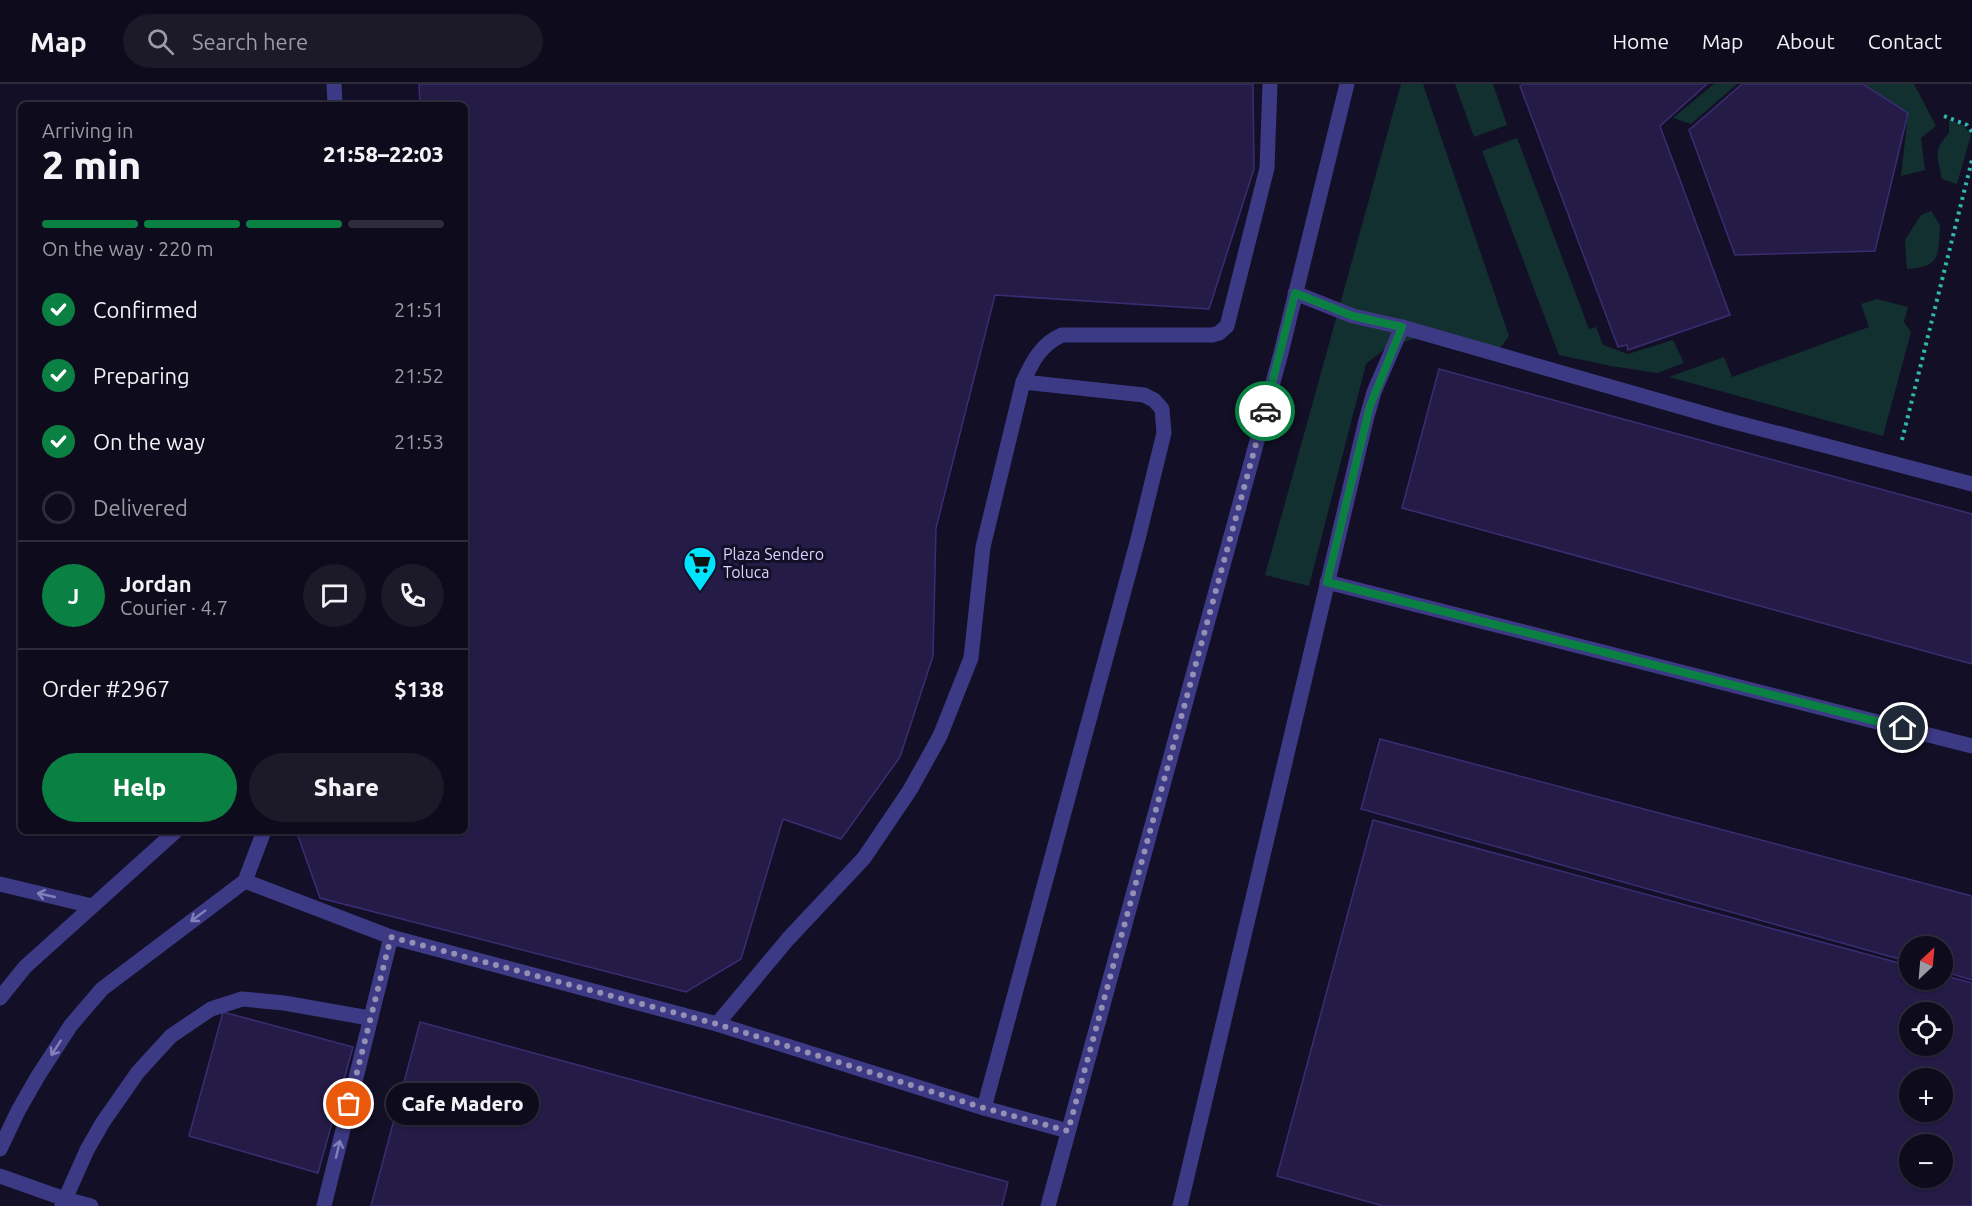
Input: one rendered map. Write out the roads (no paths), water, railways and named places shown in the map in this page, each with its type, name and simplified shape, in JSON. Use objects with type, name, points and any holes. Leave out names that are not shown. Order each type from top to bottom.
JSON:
[{"type":"lane","points":[[334,84],[335,102]]},
{"type":"lane","points":[[717,1024],[788,939],[864,858],[910,790],[940,736],[971,657],[983,547],[1023,382],[1042,347],[1062,335],[1212,335],[1219,333],[1227,326],[1267,168],[1270,84]]},
{"type":"lane","points":[[1048,1206],[1278,364],[1347,84]]},
{"type":"lane","points":[[1295,293],[1353,316],[1402,327],[1723,419],[1972,484]]},
{"type":"lane","points":[[1180,1206],[1371,401],[1402,327]]},
{"type":"lane","points":[[984,1108],[1138,539],[1164,433],[1162,409],[1154,400],[1144,395],[1023,382]]},
{"type":"lane","points":[[1327,582],[1972,746]]},
{"type":"lane","points":[[0,998],[25,967],[173,834]]},
{"type":"lane","points":[[0,1149],[38,1076],[71,1025],[102,989],[245,881],[263,834]]},
{"type":"lane","points":[[245,881],[391,937],[717,1024],[984,1108],[1068,1131]]},
{"type":"lane","points":[[0,884],[92,906]]},
{"type":"lane","points":[[324,1206],[391,937]]},
{"type":"lane","points":[[64,1203],[87,1149],[138,1072],[171,1036],[211,1009],[242,999],[284,1003],[369,1018]]},
{"type":"lane","points":[[0,1176],[64,1203],[91,1206]]},
{"type":"place","name":"Plaza Sendero Toluca","points":[[700,592]]},
{"type":"place","name":"Cafe Madero","points":[[349,1104]]}]
